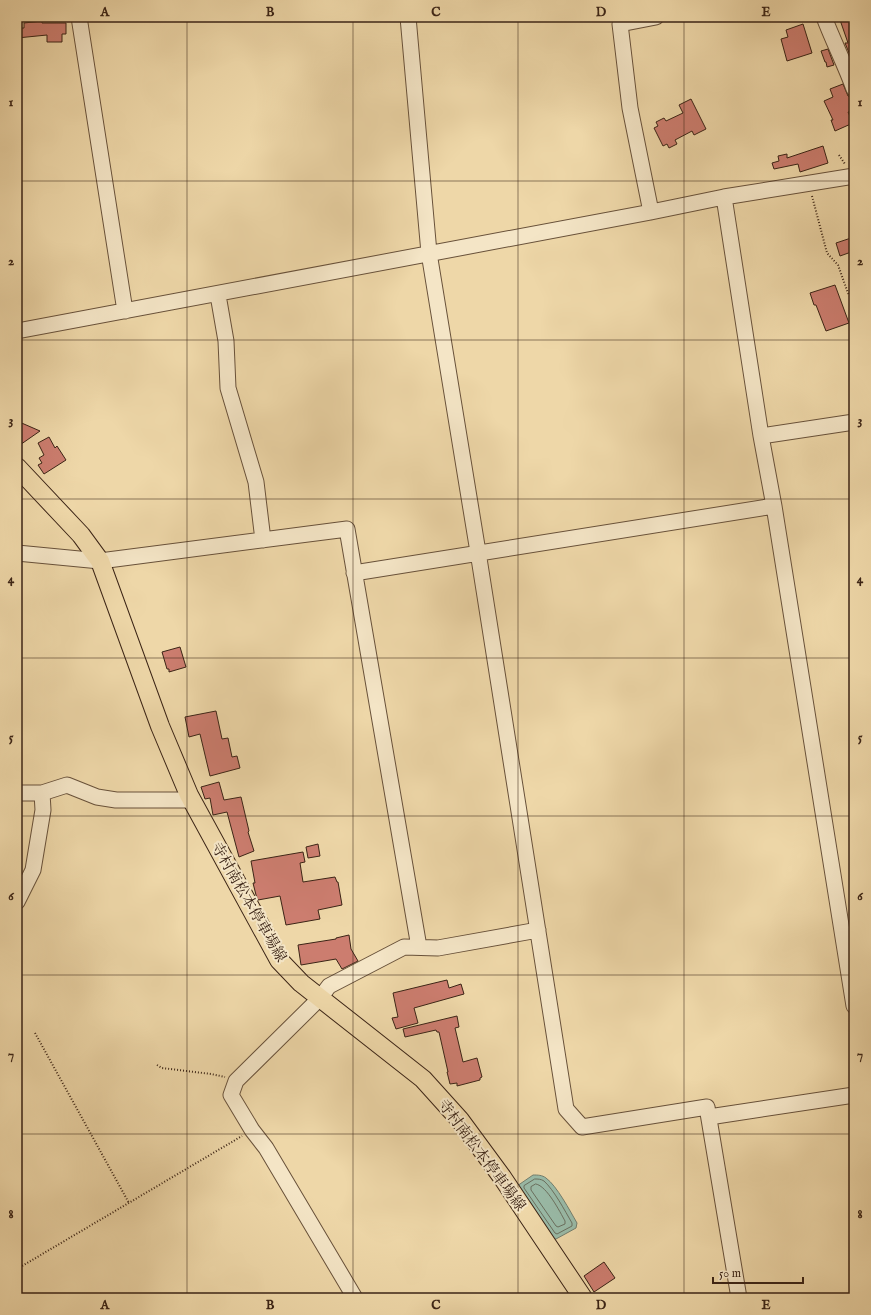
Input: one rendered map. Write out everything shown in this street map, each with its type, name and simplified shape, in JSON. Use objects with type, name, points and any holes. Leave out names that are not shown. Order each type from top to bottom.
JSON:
[{"type":"main road","name":"寺村南松本停車場線","points":[[17,467],[81,535],[100,561],[160,726],[191,800],[279,960],[301,983],[423,1079],[460,1120],[502,1177],[583,1298]]},
{"type":"street","points":[[79,17],[125,311]]},
{"type":"street","points":[[408,17],[429,253],[566,1110],[582,1127],[707,1107],[739,1298]]},
{"type":"street","points":[[651,212],[630,108],[620,24],[656,17]]},
{"type":"street","points":[[824,17],[854,88]]},
{"type":"street","points":[[17,331],[218,295],[724,197],[854,176]]},
{"type":"street","points":[[724,197],[761,436],[774,506],[854,1006]]},
{"type":"street","points":[[218,295],[226,341],[228,388],[256,482],[263,540]]},
{"type":"street","points":[[761,436],[854,422]]},
{"type":"street","points":[[354,573],[478,552],[774,506]]},
{"type":"street","points":[[17,553],[100,561],[347,529],[418,947]]},
{"type":"street","points":[[17,793],[42,793],[67,785],[97,797],[116,800],[191,800]]},
{"type":"street","points":[[17,902],[33,870],[43,810],[42,793]]},
{"type":"street","points":[[355,1298],[266,1148],[252,1130],[231,1095],[236,1081],[320,998],[329,986],[385,956],[404,947],[438,948],[538,930]]},
{"type":"street","points":[[709,1117],[854,1095]]},
{"type":"path","points":[[809,183],[828,253],[838,265],[849,296]]},
{"type":"path","points":[[35,1033],[129,1202]]},
{"type":"path","points":[[158,1065],[162,1068],[211,1074],[236,1081]]},
{"type":"path","points":[[17,1269],[252,1130]]},
{"type":"water","points":[[533,1175],[540,1175],[550,1182],[563,1199],[577,1223],[576,1228],[556,1239],[553,1239],[517,1186]]},
{"type":"building","points":[[839,17],[851,17],[854,29],[854,60],[852,60],[845,43],[848,43]]},
{"type":"building","points":[[42,21],[42,23],[66,23],[66,34],[62,34],[62,42],[47,42],[47,35],[17,38],[17,28],[24,28],[24,23]]},
{"type":"building","points":[[803,24],[812,53],[787,61],[781,39],[788,37],[786,30]]},
{"type":"building","points":[[828,49],[834,65],[827,67],[821,51]]},
{"type":"building","points":[[843,84],[848,96],[854,98],[854,111],[848,112],[853,123],[835,131],[831,120],[833,120],[824,101],[833,97],[830,89]]},
{"type":"building","points":[[691,99],[706,129],[694,135],[692,131],[675,140],[677,144],[669,148],[667,144],[663,146],[654,128],[658,126],[656,122],[664,118],[666,121],[683,113],[679,105]]},
{"type":"building","points":[[823,146],[828,163],[800,172],[798,164],[774,169],[772,163],[779,161],[778,156],[787,154],[787,158]]},
{"type":"building","points":[[854,237],[854,251],[840,256],[836,243]]},
{"type":"building","points":[[835,285],[849,323],[826,331],[810,293]]},
{"type":"building","points":[[17,421],[40,431],[17,447]]},
{"type":"building","points":[[49,437],[55,448],[57,446],[66,460],[44,474],[38,465],[42,463],[39,458],[44,455],[38,443]]},
{"type":"building","points":[[180,647],[186,667],[169,672],[162,652]]},
{"type":"building","points":[[216,711],[222,739],[228,738],[232,757],[237,756],[240,768],[210,776],[200,734],[189,737],[185,717]]},
{"type":"building","points":[[219,782],[224,800],[241,797],[248,832],[254,851],[239,857],[227,812],[213,815],[210,798],[205,799],[201,787]]},
{"type":"building","points":[[318,844],[320,856],[308,858],[306,847]]},
{"type":"building","points":[[303,852],[305,862],[300,863],[303,882],[335,877],[338,882],[342,905],[318,910],[320,919],[286,925],[280,896],[258,900],[253,883],[255,883],[251,861]]},
{"type":"building","points":[[349,935],[351,949],[358,961],[342,969],[336,959],[301,965],[298,945],[336,939]]},
{"type":"building","points":[[447,980],[449,988],[461,984],[464,994],[414,1008],[418,1023],[396,1029],[392,1018],[398,1017],[393,993]]},
{"type":"building","points":[[457,1016],[459,1027],[455,1028],[463,1062],[477,1058],[482,1077],[480,1080],[457,1086],[457,1083],[450,1084],[439,1032],[436,1030],[405,1037],[403,1029]]},
{"type":"building","points":[[604,1262],[615,1278],[594,1292],[584,1276]]}]
